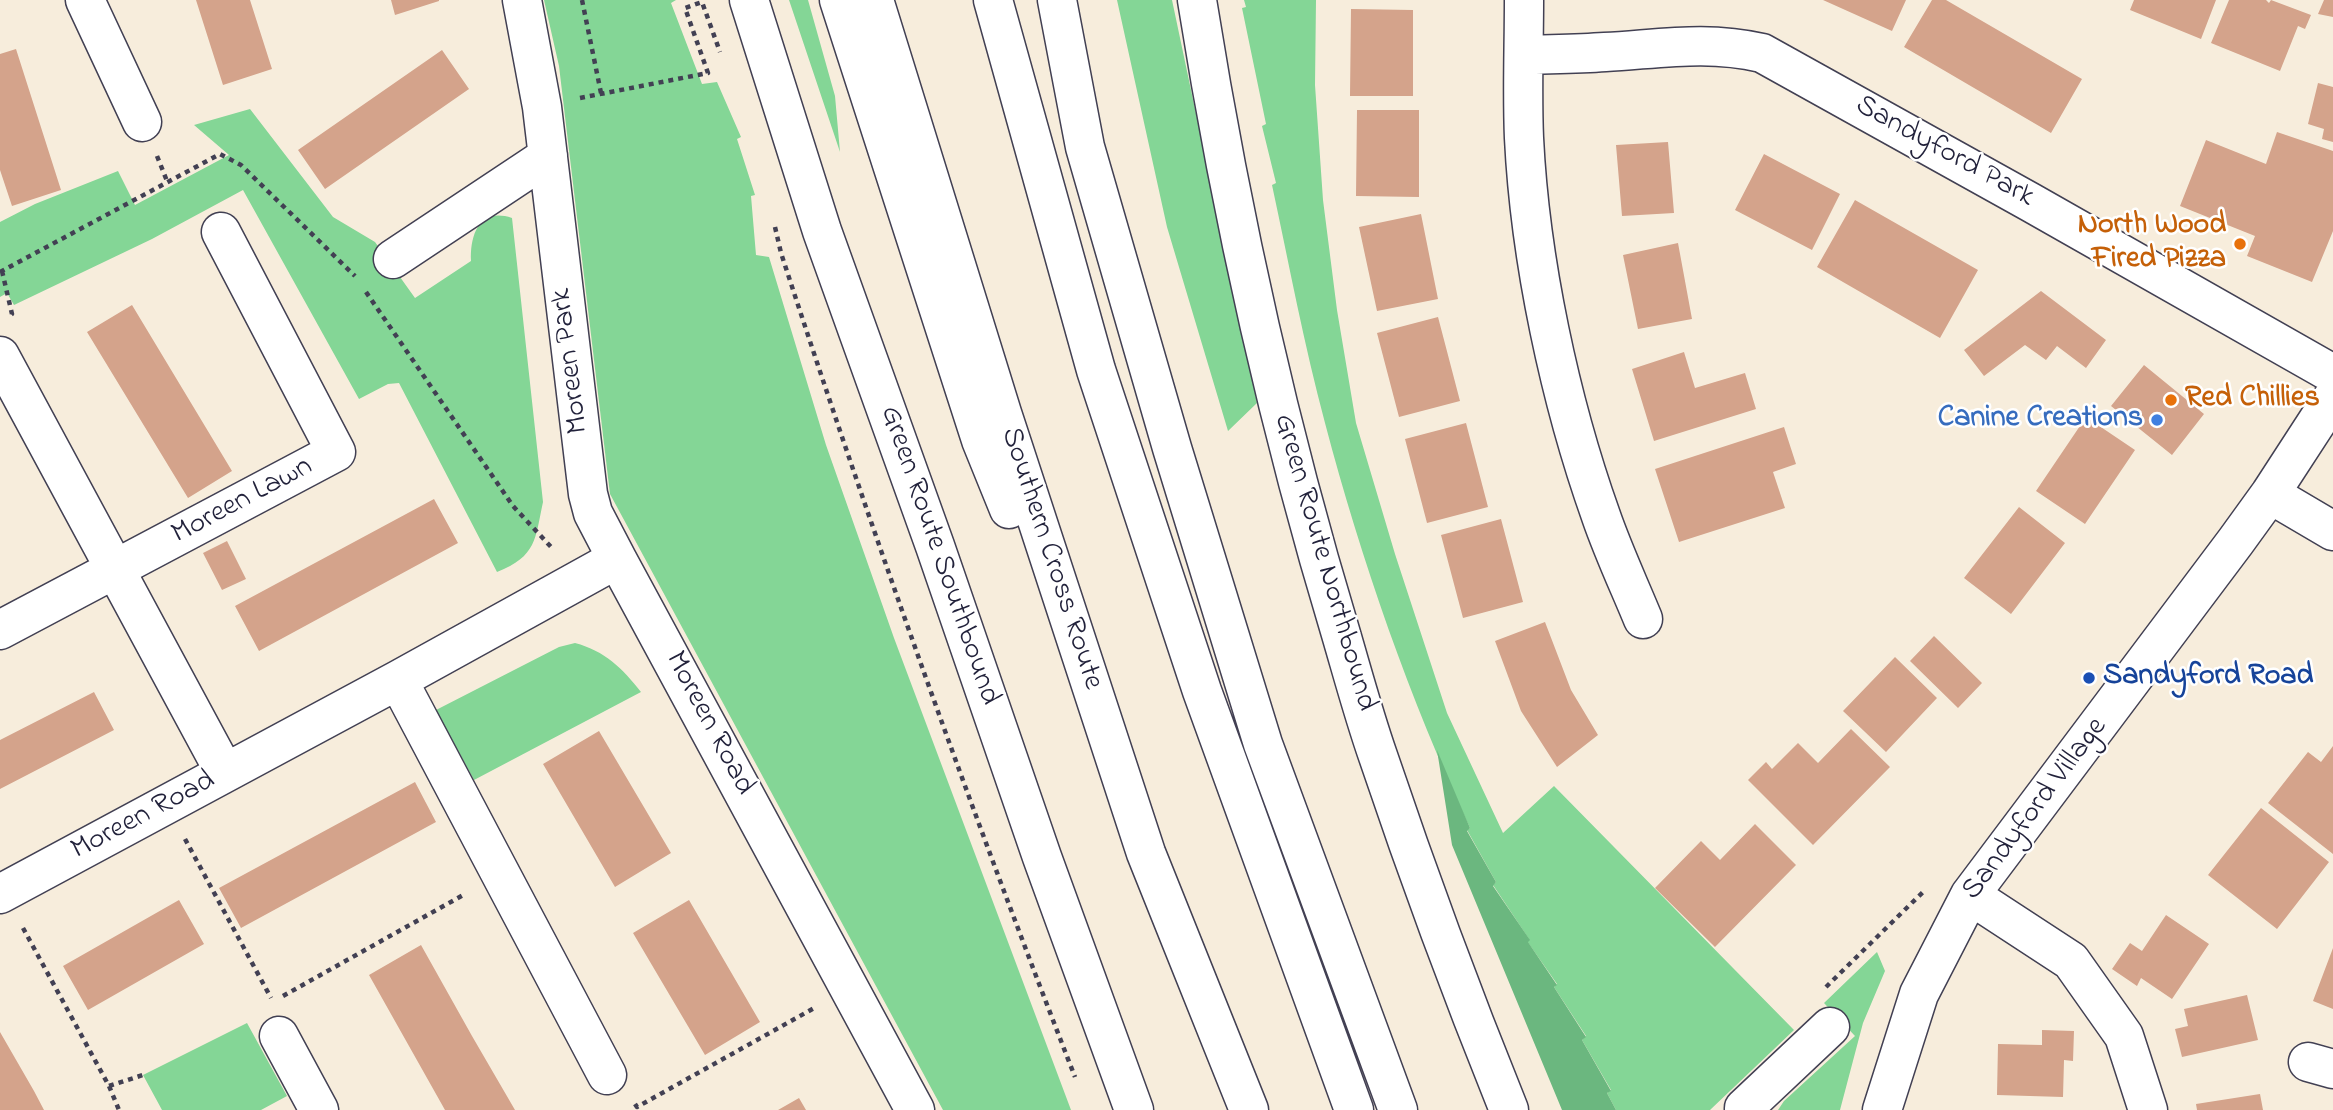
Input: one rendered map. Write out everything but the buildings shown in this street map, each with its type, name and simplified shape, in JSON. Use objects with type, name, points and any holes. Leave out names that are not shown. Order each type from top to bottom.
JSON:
[{"type":"main road","points":[[85,0],[142,122]]},
{"type":"main road","name":"Moreen Park","points":[[522,0],[542,107],[587,494],[593,513],[617,559]]},
{"type":"main road","name":"Green Route Southbound","points":[[749,0],[822,231],[1134,1110]]},
{"type":"main road","points":[[839,0],[981,440],[1146,853]]},
{"type":"main road","name":"Southern Cross Route","points":[[874,0],[994,387],[1146,853],[1250,1110]]},
{"type":"main road","points":[[993,0],[1096,370],[1202,691],[1354,1110]]},
{"type":"main road","points":[[1057,0],[1085,147],[1180,474],[1263,744],[1398,1110]]},
{"type":"main road","name":"Green Route Northbound","points":[[1197,0],[1238,225],[1269,367],[1304,507],[1377,754],[1509,1110]]},
{"type":"main road","points":[[1524,0],[1524,139],[1536,253],[1558,366],[1577,443],[1601,518],[1643,619]]},
{"type":"main road","name":"Sandyford Park","points":[[1524,55],[1690,45],[1738,47],[1762,53],[2333,374]]},
{"type":"main road","points":[[393,259],[548,156]]},
{"type":"main road","name":"Moreen Lawn","points":[[0,630],[336,452],[221,232]]},
{"type":"main road","points":[[3,339],[116,569],[225,773]]},
{"type":"main road","name":"Sandyford Village","points":[[1882,1110],[1919,994],[1970,895],[2270,494],[2333,397]]},
{"type":"main road","points":[[2270,494],[2333,531]]},
{"type":"main road","name":"Moreen Road","points":[[2,893],[617,559],[915,1110]]},
{"type":"main road","points":[[398,680],[607,1075]]},
{"type":"main road","points":[[1970,895],[2071,961],[2124,1036],[2148,1110]]},
{"type":"main road","points":[[1744,1110],[1830,1027]]},
{"type":"main road","points":[[279,1036],[319,1110]]},
{"type":"path","points":[[582,0],[601,93]]},
{"type":"path","points":[[542,107],[601,93],[708,74],[685,8],[702,2],[724,65]]},
{"type":"path","points":[[3,339],[12,314],[1,272],[220,155],[241,165],[353,274],[513,506],[554,551]]},
{"type":"path","points":[[773,216],[781,253],[834,418],[1015,923],[1079,1085]]},
{"type":"path","points":[[167,805],[274,1002],[501,874]]},
{"type":"path","points":[[1830,1027],[1808,1004],[1935,880],[1970,895]]},
{"type":"path","points":[[2,893],[109,1086],[119,1110]]},
{"type":"path","points":[[607,1075],[637,1107],[850,988]]},
{"type":"path","points":[[109,1086],[143,1075]]},
{"type":"green space","points":[[544,0],[676,0],[671,3],[702,84],[717,82],[741,137],[737,139],[755,195],[751,196],[756,255],[769,257],[826,445],[894,638],[1071,1110],[943,1110],[610,494],[559,66]]},
{"type":"green space","points":[[789,0],[808,0],[835,96],[840,152]]},
{"type":"green space","points":[[1117,0],[1172,0],[1257,403],[1228,431],[1167,227]]},
{"type":"green space","points":[[1244,0],[1316,0],[1315,85],[1323,200],[1337,310],[1356,423],[1447,713],[1503,833],[1554,786],[1794,1030],[1710,1110],[1616,1110],[1607,1093],[1611,1090],[1582,1040],[1586,1036],[1554,987],[1557,984],[1493,885],[1496,882],[1467,830],[1470,828],[1427,730],[1388,629],[1354,526],[1325,423],[1303,334],[1272,185],[1276,183],[1262,126],[1266,124],[1242,8],[1246,7]]},
{"type":"green space","points":[[250,109],[333,217],[375,242],[415,298],[471,261],[472,242],[484,220],[492,216],[512,218],[543,502],[532,545],[520,560],[510,566],[497,572],[399,383],[388,384],[359,399],[243,190],[152,239],[14,305],[7,293],[0,297],[0,222],[35,204],[118,171],[135,205],[229,155],[194,125]]},
{"type":"green space","points":[[575,643],[586,646],[612,662],[641,692],[474,780],[436,710],[559,647]]},
{"type":"green space","points":[[1437,750],[1470,828],[1467,831],[1496,882],[1493,886],[1530,940],[1528,942],[1557,985],[1554,987],[1586,1037],[1582,1040],[1611,1091],[1607,1093],[1616,1110],[1562,1110],[1452,845]]},
{"type":"green space","points":[[1877,952],[1885,971],[1863,1023],[1840,1110],[1778,1110],[1784,1101],[1855,1036],[1824,1003]]},
{"type":"green space","points":[[247,1023],[287,1096],[261,1110],[162,1110],[143,1075]]},
{"type":"place","name":"North Wood Fired Pizza","points":[[2240,244]]},
{"type":"place","name":"Red Chillies","points":[[2171,400]]},
{"type":"place","name":"Canine Creations","points":[[2157,420]]},
{"type":"place","name":"Sandyford Road","points":[[2089,678]]}]
